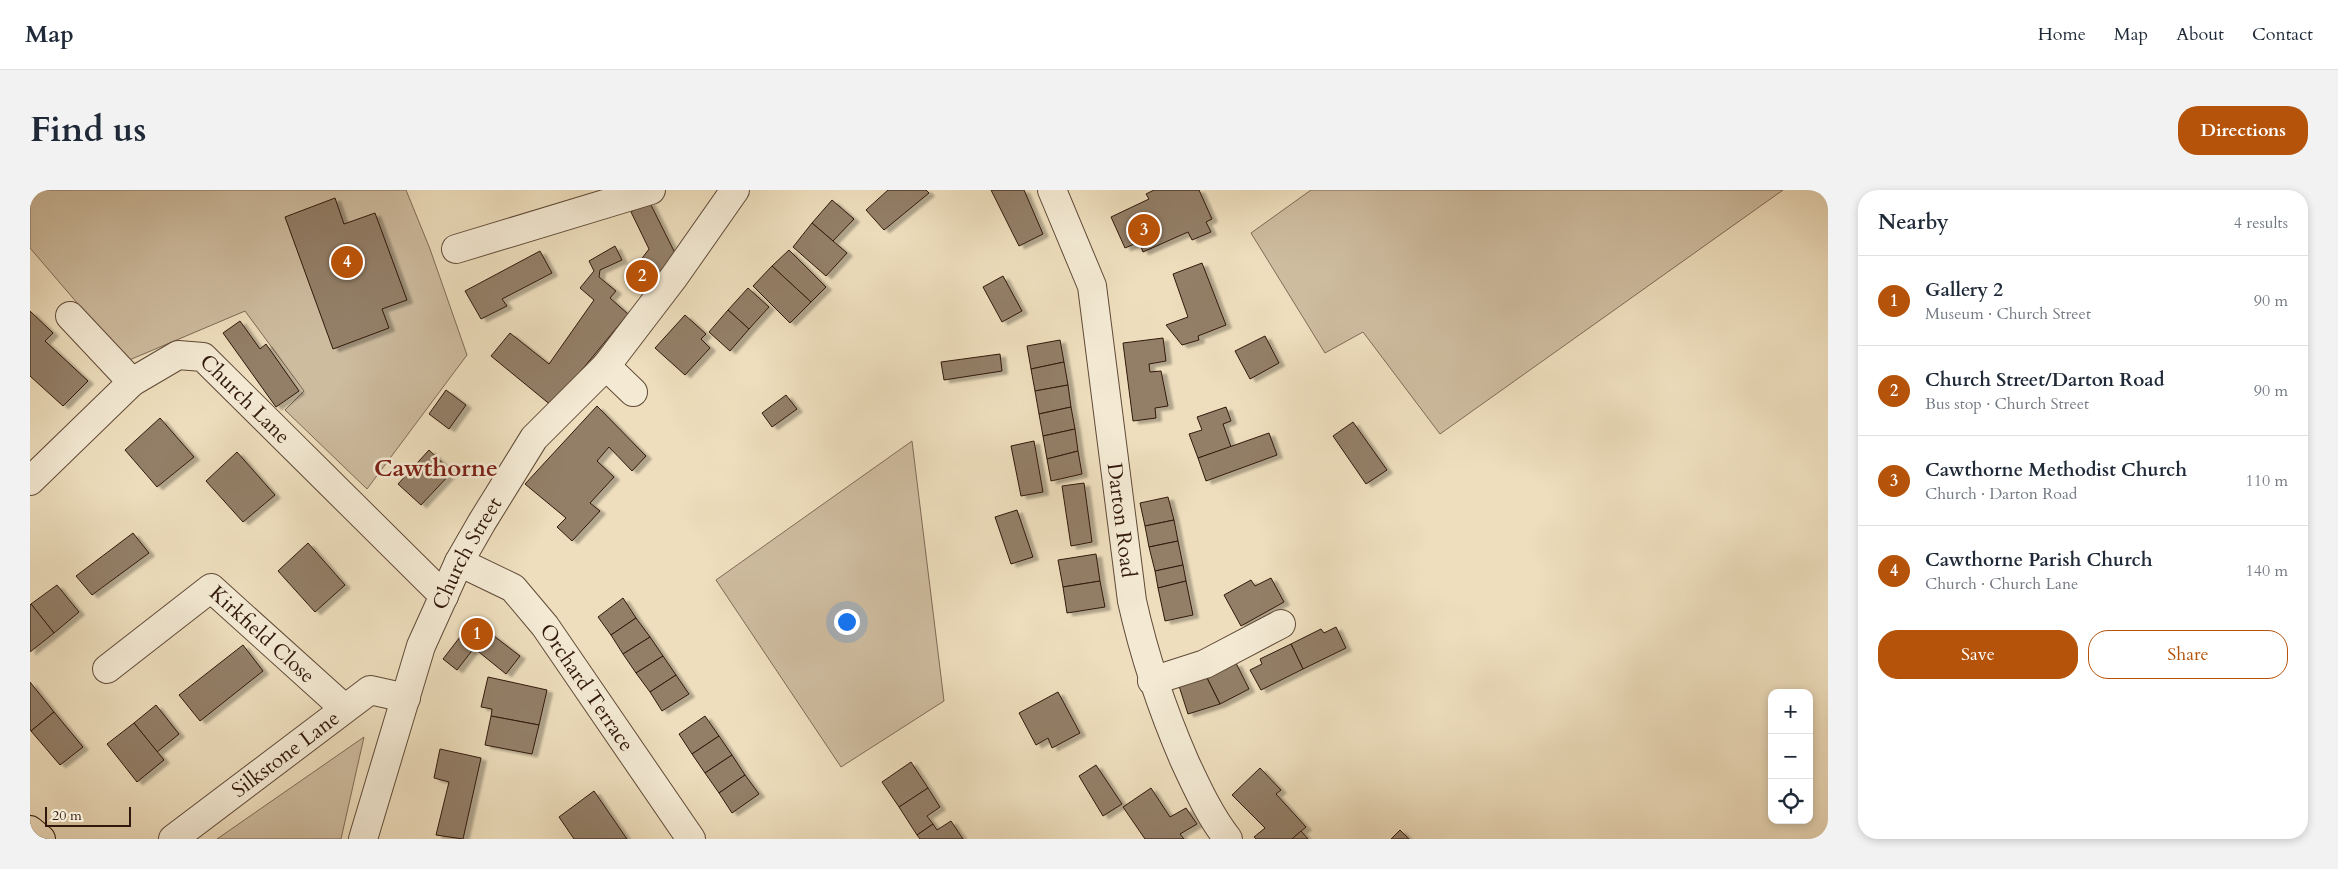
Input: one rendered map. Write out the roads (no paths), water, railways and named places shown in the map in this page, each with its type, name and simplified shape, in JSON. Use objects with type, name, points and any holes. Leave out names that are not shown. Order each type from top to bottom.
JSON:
[{"type":"main road","points":[[30,830],[41,839]]},
{"type":"street","points":[[456,249],[652,190]]},
{"type":"street","name":"Church Street","points":[[363,839],[421,646],[459,562],[534,438],[606,366],[674,277],[735,190]]},
{"type":"street","name":"Darton Road","points":[[1052,190],[1092,286],[1132,601],[1152,681],[1197,789],[1228,839]]},
{"type":"street","points":[[70,316],[132,382]]},
{"type":"street","name":"Church Lane","points":[[30,481],[132,382],[178,355],[203,357],[444,596]]},
{"type":"street","points":[[606,366],[633,392]]},
{"type":"street","name":"Orchard Terrace","points":[[459,562],[513,588],[545,626],[691,839]]},
{"type":"street","name":"Kirkfield Close","points":[[108,669],[211,588],[344,708]]},
{"type":"street","points":[[1152,681],[1205,664],[1281,624]]},
{"type":"street","name":"Silkstone Lane","points":[[173,839],[370,690],[406,698]]},
{"type":"place","name":"Cawthorne Methodist Church","points":[[1144,230]]},
{"type":"place","name":"Cawthorne Parish Church","points":[[347,262]]},
{"type":"place","name":"Church Street/Darton Road","points":[[642,276]]},
{"type":"place","name":"Gallery 2","points":[[477,634]]},
{"type":"district","name":"Cawthorne","points":[[436,468]]}]
